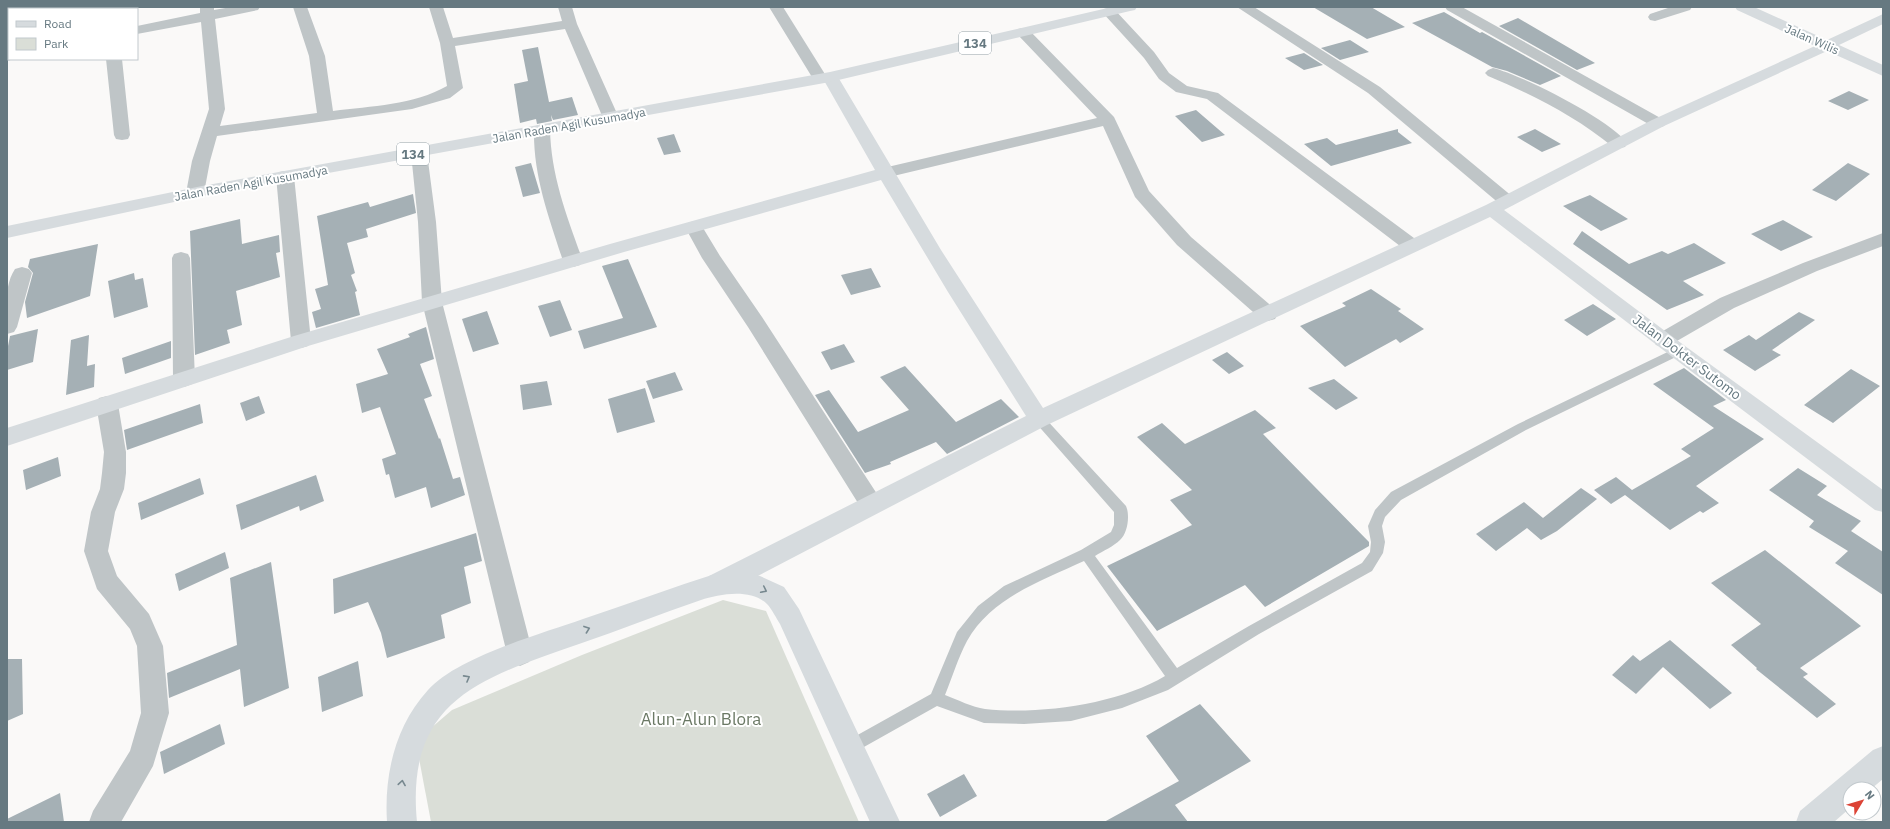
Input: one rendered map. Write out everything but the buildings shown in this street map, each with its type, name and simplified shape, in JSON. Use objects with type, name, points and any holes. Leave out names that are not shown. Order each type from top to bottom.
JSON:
[{"type":"main road","name":"Jalan Raden Agil Kusumadya","points":[[7,232],[194,193],[825,78],[1130,7]]},
{"type":"main road","name":"Jalan Wilis","points":[[1742,7],[1883,71]]},
{"type":"main road","points":[[402,822],[399,800],[406,756],[420,722],[439,697],[465,678],[520,654],[718,584],[1039,419],[1268,314],[1411,245],[1499,205],[1658,123],[1826,46],[1883,18]]},
{"type":"main road","points":[[825,78],[885,173],[986,340],[1039,419]]},
{"type":"main road","points":[[7,437],[301,341],[574,261],[885,173]]},
{"type":"main road","name":"Jalan Dokter Sutomo","points":[[1499,205],[1671,345],[1883,503]]},
{"type":"main road","points":[[718,584],[751,584],[775,595],[790,617],[885,822]]},
{"type":"main road","points":[[1811,822],[1883,760]]},
{"type":"street","points":[[138,30],[207,11],[253,7]]},
{"type":"street","points":[[300,7],[317,56],[326,116]]},
{"type":"street","points":[[209,132],[258,128],[426,100],[449,92],[455,88],[456,84],[450,67],[447,43],[436,7]]},
{"type":"street","points":[[565,7],[570,24],[611,118]]},
{"type":"street","points":[[776,7],[825,78]]},
{"type":"street","points":[[1244,7],[1374,90],[1499,205]]},
{"type":"street","points":[[1452,7],[1658,123]]},
{"type":"street","points":[[1655,17],[1685,7]]},
{"type":"street","points":[[194,193],[209,132],[217,109],[207,11]]},
{"type":"street","points":[[1109,12],[1148,54],[1164,76],[1182,89],[1212,96],[1411,245]]},
{"type":"street","points":[[447,43],[570,24]]},
{"type":"street","points":[[1023,32],[1108,120],[1141,193],[1184,241],[1268,314]]},
{"type":"street","points":[[114,60],[122,135]]},
{"type":"street","points":[[1493,73],[1557,101],[1593,122],[1619,143]]},
{"type":"street","points":[[885,173],[1108,120]]},
{"type":"street","points":[[542,129],[543,158],[546,175],[574,261]]},
{"type":"street","points":[[420,153],[427,222],[432,302],[520,654]]},
{"type":"street","points":[[285,176],[301,341]]},
{"type":"street","points":[[694,227],[711,258],[755,322],[872,504]]},
{"type":"street","points":[[1671,345],[1727,303],[1810,267],[1883,239]]},
{"type":"street","points":[[181,258],[184,379]]},
{"type":"street","points":[[7,327],[22,273]]},
{"type":"street","points":[[104,822],[143,756],[155,713],[150,646],[140,622],[106,581],[96,551],[103,512],[112,489],[114,473],[115,452],[107,404]]},
{"type":"lane","points":[[936,699],[984,716],[1024,717],[1071,714],[1122,700],[1163,685],[1367,567],[1376,553],[1378,542],[1375,526],[1380,514],[1396,496],[1671,345]]},
{"type":"lane","points":[[850,747],[936,699],[962,638],[983,610],[1009,590],[1086,554],[1116,536],[1122,525],[1120,510],[1039,419]]},
{"type":"lane","points":[[1086,554],[1175,677]]},
{"type":"green space","name":"Alun-Alun Blora","points":[[723,600],[766,611],[859,822],[431,822],[418,753],[431,728],[452,710],[582,655]]}]
